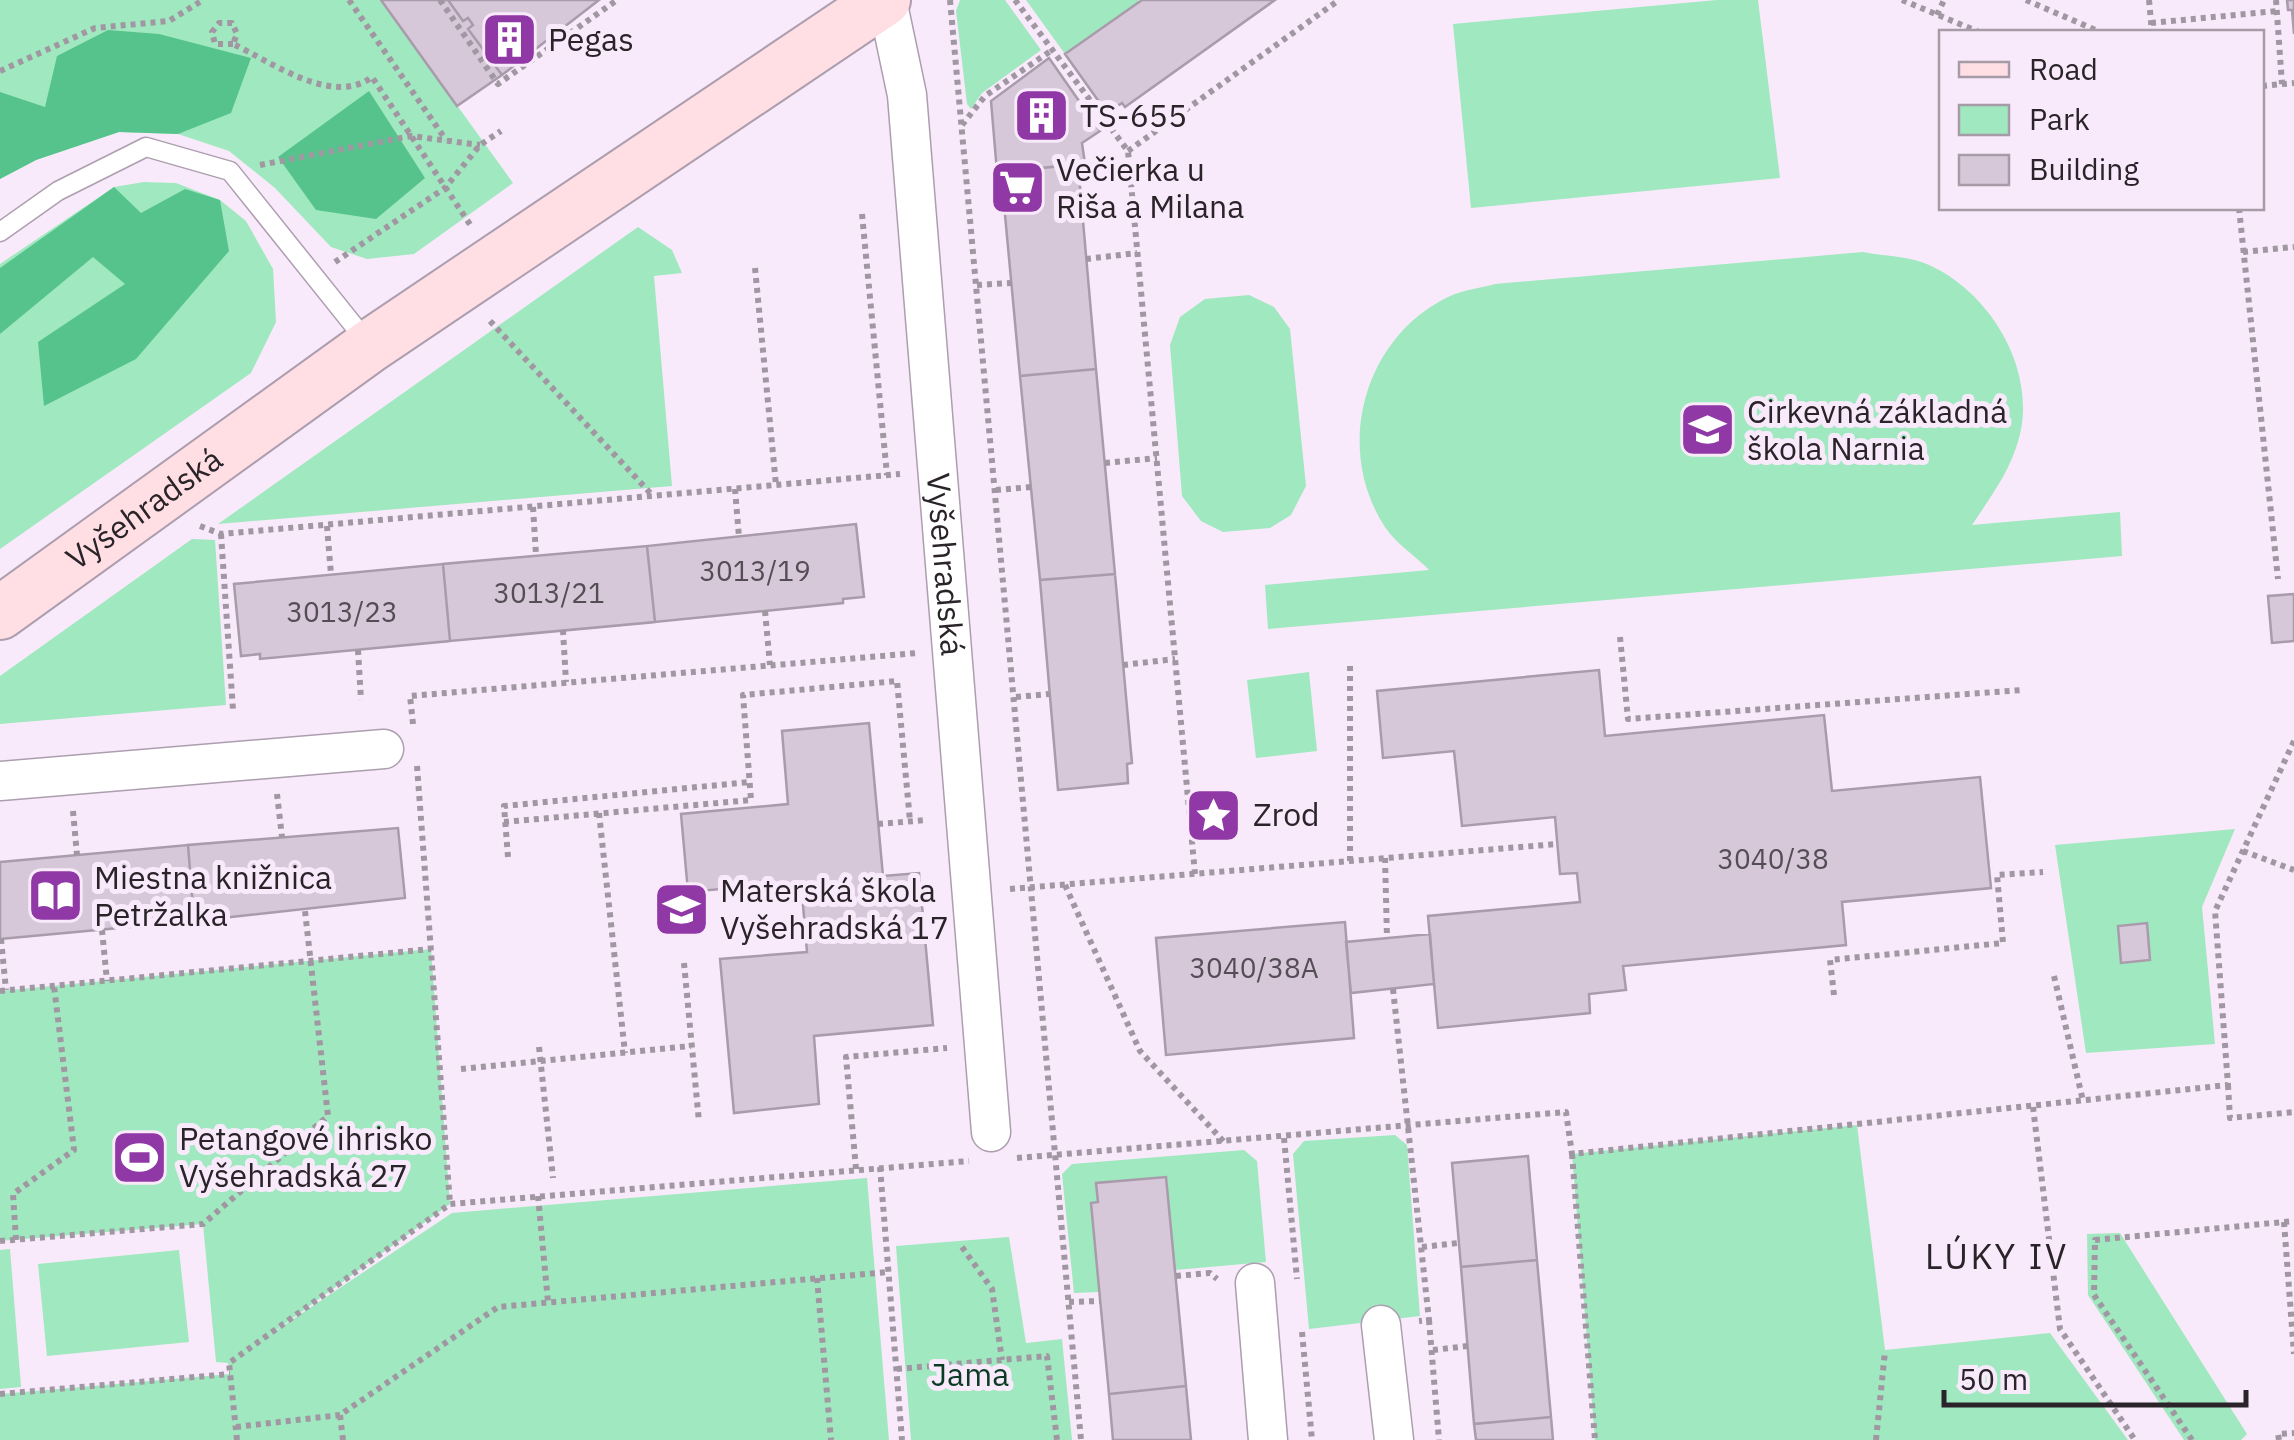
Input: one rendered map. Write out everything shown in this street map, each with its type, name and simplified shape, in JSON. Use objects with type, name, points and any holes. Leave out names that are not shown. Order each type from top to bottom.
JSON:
[{"type":"street","name":"Vyšehradská","points":[[0,613],[370,346],[885,0],[907,94],[984,1046],[989,1150]]},
{"type":"street","points":[[0,781],[405,746]]},
{"type":"street","points":[[1240,1284],[1268,1440]]},
{"type":"street","points":[[1380,1325],[1394,1440]]},
{"type":"lane","points":[[0,232],[58,190],[146,147],[230,171],[370,346]]},
{"type":"path","points":[[0,71],[95,28],[168,21],[204,0]]},
{"type":"path","points":[[350,0],[447,141]]},
{"type":"path","points":[[440,0],[498,84],[617,0]]},
{"type":"path","points":[[950,0],[1082,1440]]},
{"type":"path","points":[[1015,0],[1128,150],[1195,874]]},
{"type":"path","points":[[1128,150],[1339,0]]},
{"type":"path","points":[[1902,0],[1974,30]]},
{"type":"path","points":[[1937,15],[1944,0]]},
{"type":"path","points":[[2026,0],[2095,30]]},
{"type":"path","points":[[2150,0],[2152,30]]},
{"type":"path","points":[[2276,0],[2282,84]]},
{"type":"path","points":[[2151,23],[2277,10]]},
{"type":"path","points":[[233,44],[237,34],[232,23],[218,24],[212,32],[215,44],[233,44],[319,86],[364,83],[372,77],[473,229]]},
{"type":"path","points":[[962,126],[985,96],[1052,50]]},
{"type":"path","points":[[2264,86],[2294,83]]},
{"type":"path","points":[[313,276],[445,188],[480,145],[501,131]]},
{"type":"path","points":[[230,171],[411,136],[480,145]]},
{"type":"path","points":[[2238,210],[2278,579]]},
{"type":"path","points":[[862,214],[887,476]]},
{"type":"path","points":[[2244,252],[2294,247]]},
{"type":"path","points":[[1086,258],[1137,253]]},
{"type":"path","points":[[755,268],[776,485]]},
{"type":"path","points":[[977,285],[1012,283]]},
{"type":"path","points":[[490,321],[653,496]]},
{"type":"path","points":[[1105,462],[1156,458]]},
{"type":"path","points":[[200,526],[221,534],[918,472],[940,510],[998,503]]},
{"type":"path","points":[[996,490],[1030,487]]},
{"type":"path","points":[[736,489],[739,537]]},
{"type":"path","points":[[533,507],[536,555]]},
{"type":"path","points":[[327,526],[331,574]]},
{"type":"path","points":[[221,534],[234,710]]},
{"type":"path","points":[[765,611],[770,665]]},
{"type":"path","points":[[562,630],[566,682]]},
{"type":"path","points":[[1620,637],[1628,719],[2022,690]]},
{"type":"path","points":[[358,650],[361,700]]},
{"type":"path","points":[[450,1204],[431,950],[405,746],[410,696],[951,650]]},
{"type":"path","points":[[1123,665],[1175,659]]},
{"type":"path","points":[[1350,664],[1350,861]]},
{"type":"path","points":[[504,822],[751,800],[742,695],[897,680],[910,821]]},
{"type":"path","points":[[1016,697],[1050,694]]},
{"type":"path","points":[[2294,742],[2215,911],[2230,1118],[2294,1112]]},
{"type":"path","points":[[2284,762],[2294,761]]},
{"type":"path","points":[[508,857],[504,806],[749,782]]},
{"type":"path","points":[[276,789],[282,837]]},
{"type":"path","points":[[73,807],[78,855]]},
{"type":"path","points":[[599,813],[625,1053]]},
{"type":"path","points":[[878,824],[965,816]]},
{"type":"path","points":[[972,892],[1557,844]]},
{"type":"path","points":[[2243,851],[2294,870]]},
{"type":"path","points":[[1385,858],[1388,938]]},
{"type":"path","points":[[1834,995],[1830,960],[2004,943],[1997,875],[2042,872]]},
{"type":"path","points":[[1065,885],[1140,1051],[1226,1144]]},
{"type":"path","points":[[0,1241],[204,1224],[328,1116],[305,911]]},
{"type":"path","points":[[102,930],[107,981]]},
{"type":"path","points":[[1,939],[3,991],[431,950]]},
{"type":"path","points":[[684,963],[699,1122]]},
{"type":"path","points":[[2054,976],[2083,1101]]},
{"type":"path","points":[[16,1240],[14,1194],[74,1150],[54,986]]},
{"type":"path","points":[[1393,989],[1430,1320],[1439,1440]]},
{"type":"path","points":[[461,1069],[691,1046]]},
{"type":"path","points":[[856,1169],[846,1056],[984,1046]]},
{"type":"path","points":[[540,1047],[553,1178]]},
{"type":"path","points":[[1572,1154],[2228,1084]]},
{"type":"path","points":[[2033,1107],[2060,1329],[2135,1440]]},
{"type":"path","points":[[237,1440],[228,1363],[450,1204],[880,1167],[989,1150],[1056,1155],[1226,1144],[1566,1112],[1595,1440]]},
{"type":"path","points":[[880,1167],[902,1440]]},
{"type":"path","points":[[538,1196],[548,1302]]},
{"type":"path","points":[[2192,1440],[2094,1295],[2095,1240],[2294,1221]]},
{"type":"path","points":[[2284,1222],[2294,1354]]},
{"type":"path","points":[[1422,1246],[1458,1243]]},
{"type":"path","points":[[962,1247],[992,1289],[1002,1360]]},
{"type":"path","points":[[236,1428],[340,1415],[498,1306],[888,1272]]},
{"type":"path","points":[[1176,1276],[1210,1273],[1240,1284]]},
{"type":"path","points":[[817,1278],[830,1440]]},
{"type":"path","points":[[1069,1302],[1100,1301]]},
{"type":"path","points":[[1380,1325],[1430,1320]]},
{"type":"path","points":[[1433,1350],[1468,1346]]},
{"type":"path","points":[[1876,1440],[1885,1351]]},
{"type":"path","points":[[896,1369],[1047,1356],[1058,1440]]},
{"type":"path","points":[[0,1394],[230,1374]]},
{"type":"path","points":[[340,1415],[342,1440]]},
{"type":"path","points":[[2278,1440],[2278,1434],[2294,1433]]},
{"type":"green space","points":[[0,0],[381,0],[513,183],[414,254],[367,259],[331,247],[275,188],[229,151],[178,134],[119,132],[36,160],[0,179]]},
{"type":"green space","points":[[960,0],[1005,0],[1041,50],[982,93],[971,109],[967,104],[956,11]]},
{"type":"green space","points":[[1026,0],[1138,0],[1139,2],[1065,54]]},
{"type":"green space","points":[[1717,0],[1758,0],[1780,178],[1471,208],[1453,24]]},
{"type":"green space","points":[[108,30],[159,34],[251,58],[231,113],[178,134],[119,132],[36,160],[0,179],[0,92],[45,107],[57,56]]},
{"type":"green space","points":[[369,91],[425,178],[376,219],[316,210],[278,157]]},
{"type":"green space","points":[[144,182],[176,183],[220,200],[246,221],[273,269],[276,322],[251,373],[0,549],[0,264],[114,187]]},
{"type":"green space","points":[[114,187],[141,213],[185,189],[220,200],[229,251],[136,359],[44,406],[38,342],[125,284],[93,257],[0,334],[0,268]]},
{"type":"green space","points":[[638,227],[672,250],[682,273],[654,276],[672,486],[218,524]]},
{"type":"green space","points":[[1863,252],[1917,261],[1947,275],[1987,311],[2014,359],[2023,412],[2019,438],[2005,473],[1972,525],[2120,512],[2122,556],[1268,629],[1265,585],[1429,570],[1385,527],[1369,496],[1361,463],[1360,430],[1366,397],[1378,366],[1396,338],[1420,314],[1455,294],[1495,284]]},
{"type":"green space","points":[[1249,295],[1274,307],[1290,329],[1306,486],[1291,515],[1270,528],[1223,532],[1201,521],[1182,496],[1170,345],[1180,317],[1205,299]]},
{"type":"green space","points":[[192,539],[215,540],[226,705],[0,724],[0,676]]},
{"type":"green space","points":[[1309,672],[1317,751],[1256,758],[1247,680]]},
{"type":"green space","points":[[2235,829],[2202,907],[2215,1044],[2086,1053],[2055,845]]},
{"type":"green space","points":[[431,949],[450,1204],[268,1336],[452,1213],[867,1178],[889,1440],[0,1440],[0,1394],[230,1374],[228,1363],[216,1362],[203,1224],[0,1241],[0,991]]},
{"type":"green space","points":[[1857,1125],[1885,1350],[2050,1333],[2128,1440],[1595,1440],[1572,1154]]},
{"type":"green space","points":[[1395,1135],[1407,1145],[1420,1316],[1309,1329],[1293,1154],[1304,1141]]},
{"type":"green space","points":[[1244,1150],[1257,1161],[1266,1262],[1175,1270],[1166,1177],[1097,1183],[1098,1202],[1091,1203],[1099,1292],[1074,1293],[1062,1174],[1072,1164]]},
{"type":"green space","points":[[2120,1233],[2247,1434],[2241,1440],[2184,1440],[2088,1295],[2087,1234]]},
{"type":"green space","name":"Jama","points":[[1009,1237],[1026,1343],[1062,1339],[1072,1440],[911,1440],[896,1246]]},
{"type":"green space","points":[[10,1249],[21,1387],[0,1389],[0,1250]]},
{"type":"green space","points":[[179,1250],[189,1342],[47,1356],[38,1264]]},
{"type":"building","points":[[381,0],[448,0],[463,21],[468,18],[473,25],[468,29],[502,75],[457,106]]},
{"type":"building","name":"Pegas","points":[[448,0],[599,0],[502,75],[468,29],[473,25],[468,18],[463,21]]},
{"type":"building","points":[[1142,0],[1275,0],[1125,107],[1122,103],[1107,113],[1065,54]]},
{"type":"building","points":[[2287,0],[2294,0],[2294,34],[2292,10],[2288,10]]},
{"type":"building","name":"TS-655","points":[[1049,58],[1100,131],[1082,143],[1085,164],[997,172],[991,101]]},
{"type":"building","points":[[1078,164],[1096,369],[1020,376],[1001,172]]},
{"type":"building","points":[[1096,369],[1115,574],[1040,580],[1020,376]]},
{"type":"building","points":[[856,524],[864,597],[843,599],[843,603],[655,622],[647,546]]},
{"type":"building","points":[[647,546],[655,622],[450,641],[443,564]]},
{"type":"building","points":[[443,564],[450,641],[260,659],[260,654],[241,656],[234,584]]},
{"type":"building","points":[[1115,574],[1132,763],[1127,764],[1128,783],[1058,790],[1040,580]]},
{"type":"building","points":[[2294,594],[2294,641],[2272,643],[2268,596]]},
{"type":"building","points":[[1599,670],[1605,736],[1824,715],[1832,791],[1980,777],[1991,888],[1842,902],[1846,945],[1623,966],[1626,990],[1589,994],[1590,1013],[1438,1028],[1428,916],[1580,902],[1577,873],[1560,874],[1555,817],[1462,826],[1454,751],[1383,758],[1377,691]]},
{"type":"building","points":[[869,723],[883,876],[919,873],[933,1025],[814,1036],[819,1104],[734,1113],[720,959],[807,952],[801,882],[688,892],[681,814],[788,804],[782,731]]},
{"type":"building","points":[[398,828],[405,898],[194,921],[188,845]]},
{"type":"building","points":[[188,845],[194,921],[0,939],[0,862]]},
{"type":"building","points":[[1345,922],[1354,1038],[1166,1055],[1156,938]]},
{"type":"building","points":[[2147,923],[2150,960],[2121,963],[2118,926]]},
{"type":"building","points":[[1430,934],[1434,984],[1351,993],[1346,942]]},
{"type":"building","points":[[1528,1156],[1537,1260],[1461,1267],[1452,1163]]},
{"type":"building","points":[[1166,1177],[1186,1386],[1109,1394],[1091,1203],[1098,1202],[1096,1183]]},
{"type":"building","points":[[1537,1260],[1551,1417],[1474,1424],[1461,1267]]},
{"type":"building","points":[[1186,1386],[1191,1440],[1113,1440],[1109,1394]]},
{"type":"building","points":[[1551,1417],[1553,1440],[1476,1440],[1474,1424]]},
{"type":"place","name":"Pegas","points":[[509,40]]},
{"type":"place","name":"TS-655","points":[[1041,116]]},
{"type":"place","name":"Večierka u Riša a Milana","points":[[1017,188]]},
{"type":"place","name":"Cirkevná základná škola Narnia","points":[[1708,430]]},
{"type":"place","name":"Zrod","points":[[1214,815]]},
{"type":"place","name":"Miestna knižnica Petržalka","points":[[55,896]]},
{"type":"place","name":"Materská škola Vyšehradská 17","points":[[681,909]]},
{"type":"place","name":"Petangové ihrisko Vyšehradská 27","points":[[140,1157]]},
{"type":"district","name":"LÚKY IV","points":[[1997,1257]]}]
